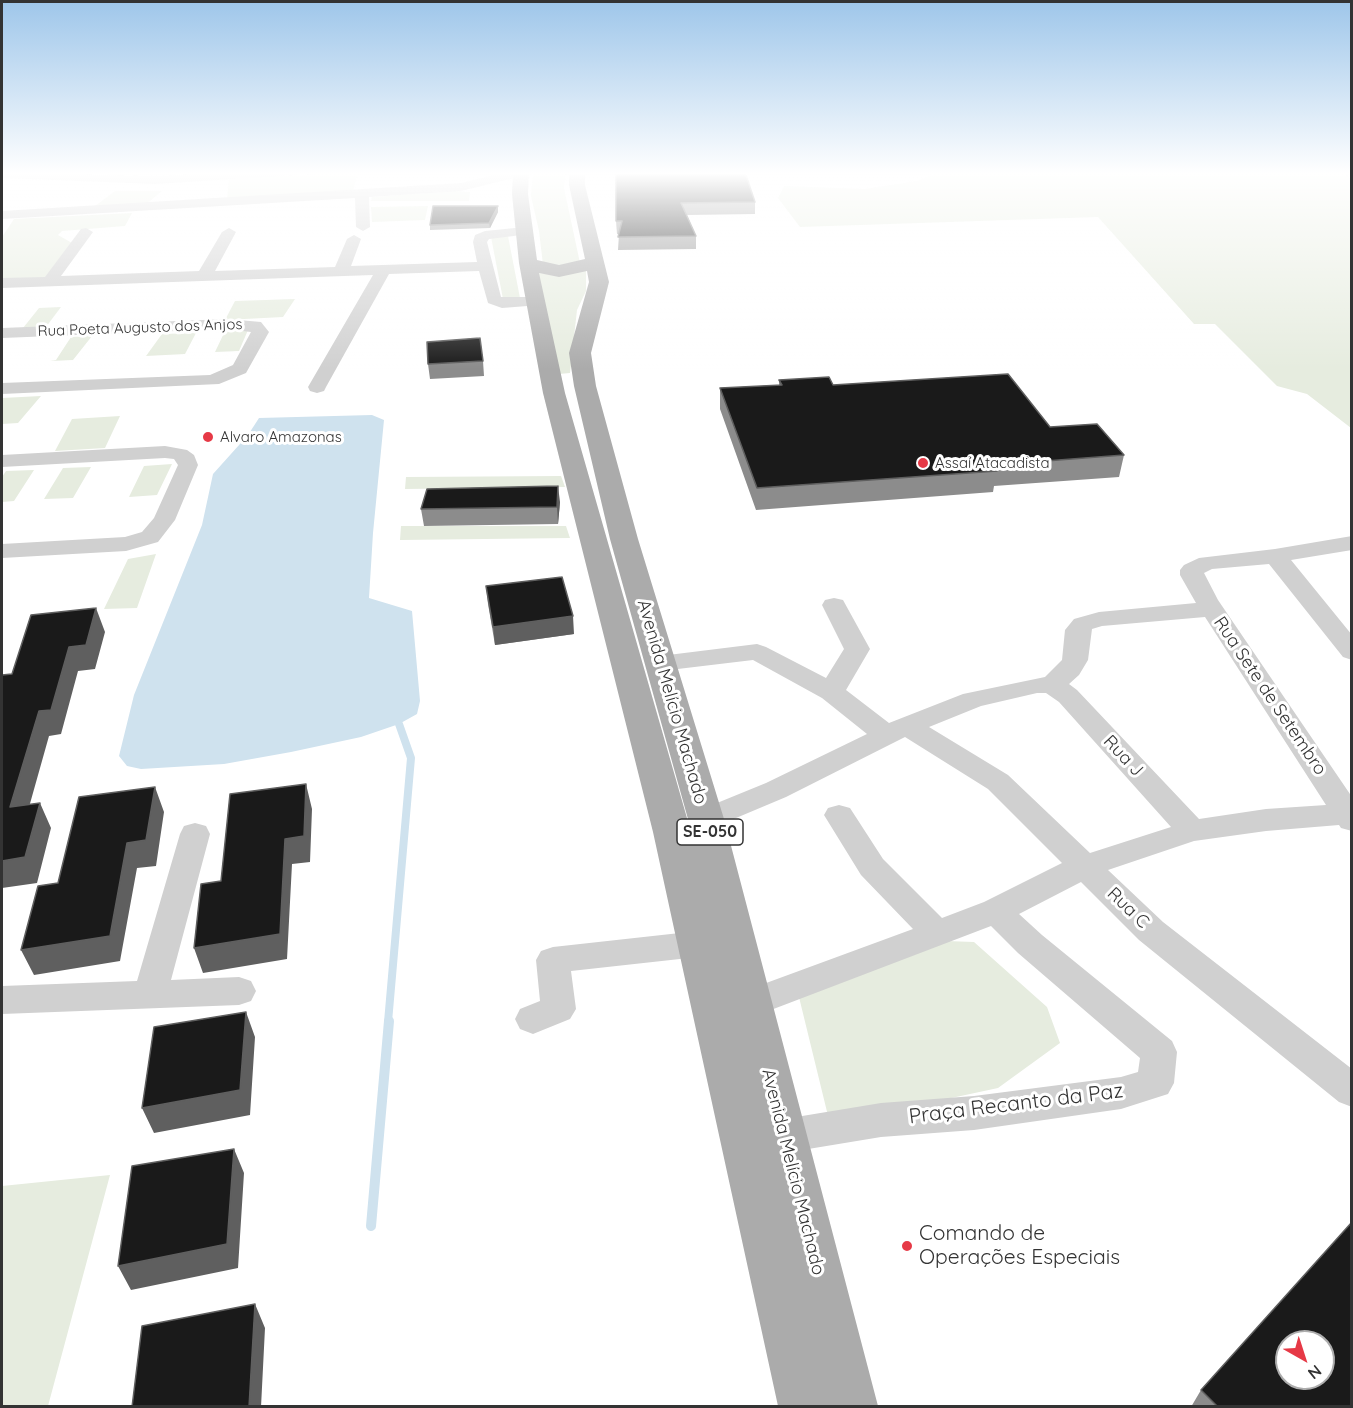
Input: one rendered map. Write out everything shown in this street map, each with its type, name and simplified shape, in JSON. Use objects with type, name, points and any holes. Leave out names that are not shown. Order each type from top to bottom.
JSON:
[{"type":"main road","name":"Avenida Melício Machado","points":[[526,238],[534,302],[554,393],[669,821],[806,1407]]},
{"type":"main road","name":"Avenida Melício Machado","points":[[589,238],[599,282],[580,353],[585,386],[624,539],[706,819],[850,1407]]},
{"type":"main road","points":[[527,247],[548,270],[559,271],[595,262]]},
{"type":"street","points":[[51,281],[82,238]]},
{"type":"street","points":[[205,275],[226,238]]},
{"type":"street","points":[[341,271],[356,238]]},
{"type":"street","points":[[481,238],[484,266],[494,300],[502,303],[534,302]]},
{"type":"street","points":[[502,238],[527,247]]},
{"type":"street","points":[[2,283],[484,266]]},
{"type":"street","points":[[317,387],[383,270]]},
{"type":"street","name":"Rua Poeta Augusto dos Anjos","points":[[2,333],[227,324],[247,325],[260,332],[240,369],[225,377],[197,381],[2,389]]},
{"type":"street","points":[[2,460],[144,452],[180,454],[187,459],[188,465],[164,520],[150,537],[126,544],[2,551]]},
{"type":"street","points":[[1352,543],[1275,556],[1352,652]]},
{"type":"street","name":"Rua Sete de Setembro","points":[[1275,556],[1207,563],[1192,570],[1192,575],[1211,609],[1350,815]]},
{"type":"street","points":[[831,692],[857,650],[834,605]]},
{"type":"street","points":[[706,819],[776,790],[896,731],[973,700],[1037,685],[1052,685],[1070,669],[1074,660],[1078,630],[1083,624],[1099,619],[1211,609]]},
{"type":"street","name":"Rua C","points":[[661,663],[757,652],[896,731],[954,753],[998,782],[1151,931],[1352,1091]]},
{"type":"street","name":"Rua J","points":[[1052,685],[1068,696],[1192,831]]},
{"type":"street","points":[[839,815],[872,867],[936,932]]},
{"type":"street","points":[[751,1003],[996,911],[1084,866],[1192,831],[1266,820],[1350,815]]},
{"type":"street","points":[[150,994],[195,834]]},
{"type":"street","name":"Praça Recanto da Paz","points":[[784,1136],[881,1120],[974,1113],[1110,1094],[1155,1083],[1159,1052],[1030,944],[996,911]]},
{"type":"street","points":[[533,1019],[558,1009],[553,960],[698,944]]},
{"type":"street","points":[[2,1000],[238,991]]},
{"type":"shaded area","points":[[2,238],[63,238],[72,243],[47,279],[2,281]]},
{"type":"shaded area","points":[[491,238],[508,238],[520,298],[503,299]]},
{"type":"shaded area","points":[[540,238],[575,238],[580,263],[575,267],[543,265]]},
{"type":"shaded area","points":[[1117,238],[1352,238],[1351,428],[1307,394],[1277,386],[1215,324],[1194,324]]},
{"type":"shaded area","points":[[586,270],[586,291],[577,310],[570,373],[559,374],[533,272],[552,275]]},
{"type":"shaded area","points":[[295,299],[283,317],[225,320],[235,301]]},
{"type":"shaded area","points":[[61,307],[46,327],[23,328],[39,308]]},
{"type":"shaded area","points":[[248,330],[239,351],[215,352],[225,331]]},
{"type":"shaded area","points":[[196,333],[185,354],[146,356],[162,334]]},
{"type":"shaded area","points":[[92,336],[73,360],[50,361],[56,360],[71,337]]},
{"type":"shaded area","points":[[41,396],[18,423],[2,424],[2,398]]},
{"type":"shaded area","points":[[120,416],[105,448],[55,451],[72,419]]},
{"type":"shaded area","points":[[172,464],[157,495],[129,497],[144,466]]},
{"type":"shaded area","points":[[91,467],[73,498],[44,499],[63,468]]},
{"type":"shaded area","points":[[34,470],[14,501],[2,502],[2,477],[6,471]]},
{"type":"shaded area","points":[[561,476],[565,487],[405,489],[406,477]]},
{"type":"shaded area","points":[[401,526],[566,526],[570,538],[400,540]]},
{"type":"shaded area","points":[[156,554],[137,608],[104,609],[128,559]]},
{"type":"shaded area","points":[[946,941],[974,942],[1047,1007],[1060,1043],[998,1088],[830,1124],[798,993]]},
{"type":"shaded area","points":[[110,1175],[48,1406],[2,1406],[2,1186]]},
{"type":"water","points":[[372,415],[384,420],[369,598],[412,611],[420,701],[417,714],[399,724],[361,737],[291,752],[224,764],[141,769],[127,766],[119,756],[134,695],[202,525],[213,474],[248,435],[259,418]]},
{"type":"building","points":[[480,338],[483,361],[428,364],[427,342]]},
{"type":"building","name":"Assaí Atacadista","points":[[1008,374],[1050,427],[1097,424],[1124,455],[993,465],[997,471],[757,488],[720,388],[782,385],[779,380],[829,377],[833,385]]},
{"type":"building","points":[[558,486],[557,507],[421,509],[427,489]]},
{"type":"building","points":[[562,577],[573,616],[493,627],[486,586]]},
{"type":"building","points":[[96,608],[86,645],[69,647],[51,710],[39,711],[10,807],[40,803],[25,857],[2,861],[2,675],[12,674],[31,615]]},
{"type":"building","points":[[306,784],[304,836],[285,839],[280,934],[194,948],[201,884],[221,881],[230,794]]},
{"type":"building","points":[[155,787],[146,840],[127,843],[110,936],[21,950],[38,886],[58,883],[79,797]]},
{"type":"building","points":[[246,1012],[240,1090],[142,1108],[154,1027]]},
{"type":"building","points":[[234,1149],[227,1244],[118,1266],[132,1166]]},
{"type":"building","points":[[1352,1222],[1352,1407],[1218,1407],[1201,1390]]},
{"type":"building","points":[[255,1304],[249,1407],[132,1407],[142,1326]]},
{"type":"waterway","points":[[388,1022],[411,758],[399,724]]},
{"type":"waterway","points":[[371,1226],[389,1021]]},
{"type":"place","name":"Alvaro Amazonas","points":[[208,437]]},
{"type":"place","name":"Assaí Atacadista","points":[[923,463]]},
{"type":"place","name":"Comando de Operações Especiais","points":[[907,1246]]}]
